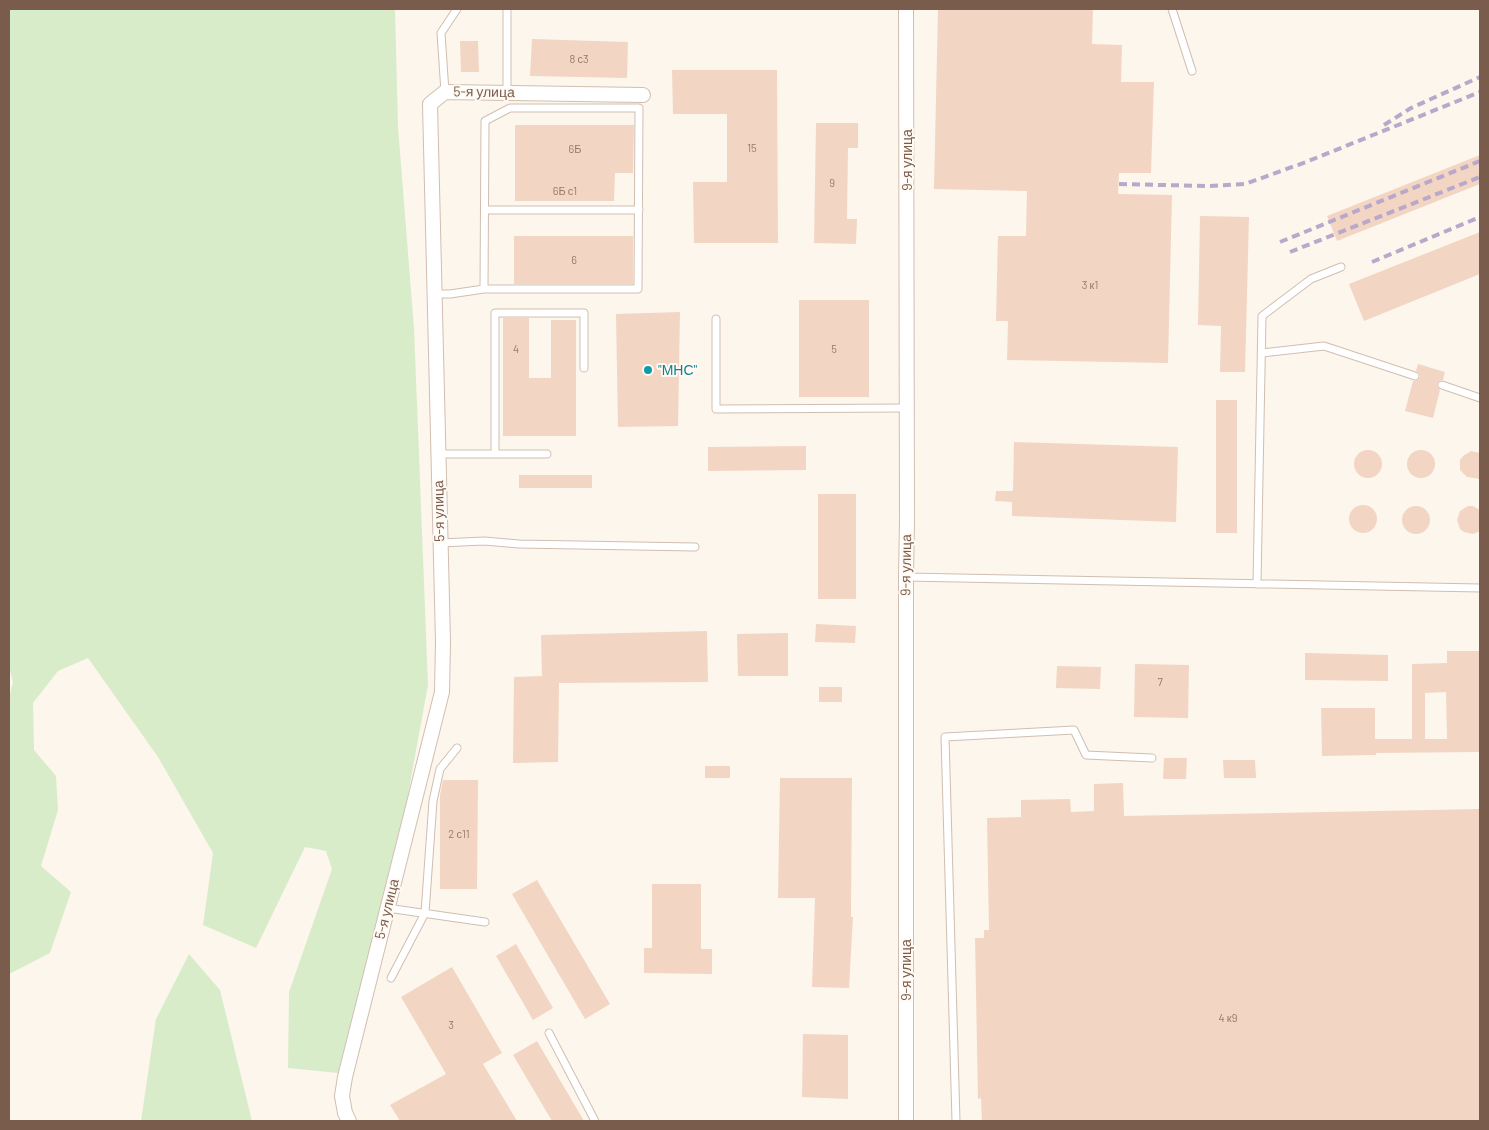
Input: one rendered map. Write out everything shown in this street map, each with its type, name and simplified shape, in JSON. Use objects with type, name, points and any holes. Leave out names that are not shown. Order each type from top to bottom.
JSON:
[{"type":"street","name":"9-я улица","points":[[906,9],[906,1121]]},
{"type":"street","name":"5-я улица","points":[[349,1121],[345,1113],[342,1096],[345,1077],[442,692],[443,642],[430,104],[444,92],[643,94]]},
{"type":"lane","points":[[444,92],[442,33],[457,9]]},
{"type":"lane","points":[[507,9],[507,93]]},
{"type":"lane","points":[[1172,9],[1192,71]]},
{"type":"lane","points":[[434,294],[450,294],[484,289],[638,289],[639,108],[510,108],[485,121],[484,289]]},
{"type":"lane","points":[[485,210],[639,210]]},
{"type":"lane","points":[[1257,584],[1262,316],[1311,279],[1341,266]]},
{"type":"lane","points":[[495,454],[495,313],[584,313],[584,368]]},
{"type":"lane","points":[[716,319],[716,409],[907,408]]},
{"type":"lane","points":[[1262,353],[1324,346],[1415,376]]},
{"type":"lane","points":[[1442,385],[1480,398]]},
{"type":"lane","points":[[438,454],[547,454]]},
{"type":"lane","points":[[440,543],[484,541],[519,544],[695,547]]},
{"type":"lane","points":[[906,577],[1480,588]]},
{"type":"lane","points":[[956,1121],[945,737],[1074,730],[1086,754],[1152,758]]},
{"type":"lane","points":[[391,978],[424,913],[433,801],[440,769],[457,748]]},
{"type":"lane","points":[[387,908],[486,922]]},
{"type":"lane","points":[[549,1033],[595,1121]]},
{"type":"green space","points":[[9,9],[395,9],[398,127],[414,328],[428,685],[407,800],[338,1073],[288,1068],[289,992],[332,869],[326,851],[305,847],[256,948],[203,925],[213,853],[158,757],[88,658],[58,671],[33,703],[34,750],[56,776],[58,810],[41,866],[71,892],[50,953],[9,974],[9,698],[13,682],[9,667]]},
{"type":"green space","points":[[189,954],[220,990],[252,1121],[141,1121],[156,1019]]},
{"type":"building","points":[[938,9],[1093,9],[1092,44],[1122,45],[1121,82],[1154,82],[1151,173],[1119,173],[1118,194],[1172,195],[1168,363],[1007,360],[1008,321],[996,321],[998,236],[1026,236],[1027,191],[934,189]]},
{"type":"building","points":[[532,39],[628,42],[627,78],[530,76]]},
{"type":"building","points":[[460,41],[478,41],[479,72],[461,72]]},
{"type":"building","points":[[672,70],[777,70],[778,243],[694,243],[693,182],[727,182],[727,114],[673,114]]},
{"type":"building","points":[[816,123],[858,123],[858,148],[848,148],[847,219],[857,219],[856,244],[814,243]]},
{"type":"building","points":[[515,125],[634,125],[633,173],[615,173],[614,201],[515,201]]},
{"type":"building","points":[[1480,155],[1480,184],[1337,241],[1327,216]]},
{"type":"building","points":[[1200,216],[1249,217],[1245,372],[1220,372],[1221,326],[1198,325]]},
{"type":"building","points":[[1480,232],[1480,274],[1364,321],[1349,284]]},
{"type":"building","points":[[514,236],[633,236],[633,284],[514,284]]},
{"type":"building","points":[[799,300],[869,300],[869,397],[799,397]]},
{"type":"building","name":"\"МНС\"","points":[[680,312],[678,426],[618,427],[616,314]]},
{"type":"building","points":[[503,318],[529,318],[529,378],[551,378],[551,320],[576,320],[576,436],[503,436]]},
{"type":"building","points":[[1418,364],[1445,372],[1443,380],[1437,384],[1440,390],[1433,418],[1405,411],[1413,381],[1418,380],[1420,377],[1416,371]]},
{"type":"building","points":[[1216,400],[1237,400],[1237,533],[1216,533]]},
{"type":"building","points":[[1014,442],[1178,447],[1176,522],[1012,516],[1012,502],[995,501],[996,491],[1013,491]]},
{"type":"building","points":[[806,446],[806,470],[708,471],[708,447]]},
{"type":"building","points":[[1368,450],[1378,454],[1382,464],[1378,474],[1368,478],[1358,474],[1354,464],[1358,454]]},
{"type":"building","points":[[1421,450],[1431,454],[1435,464],[1431,474],[1421,478],[1411,474],[1407,464],[1411,454]]},
{"type":"building","points":[[1471,451],[1480,453],[1480,479],[1467,477],[1460,470],[1460,460]]},
{"type":"building","points":[[519,475],[592,475],[592,488],[519,488]]},
{"type":"building","points":[[818,494],[856,494],[856,599],[818,599]]},
{"type":"building","points":[[1363,505],[1373,509],[1377,519],[1373,529],[1363,533],[1353,529],[1349,519],[1353,509]]},
{"type":"building","points":[[1416,506],[1426,510],[1430,520],[1426,530],[1416,534],[1406,530],[1402,520],[1406,510]]},
{"type":"building","points":[[1468,506],[1473,506],[1480,510],[1480,531],[1473,534],[1460,529],[1457,520],[1460,511]]},
{"type":"building","points":[[816,624],[856,626],[855,643],[815,642]]},
{"type":"building","points":[[707,631],[708,682],[559,683],[558,762],[513,763],[514,677],[542,676],[541,635]]},
{"type":"building","points":[[788,633],[788,676],[738,676],[737,634]]},
{"type":"building","points":[[1447,651],[1480,651],[1480,752],[1376,753],[1376,755],[1322,756],[1321,708],[1375,708],[1375,739],[1412,739],[1412,664],[1447,663]],"holes":[[[1446,692],[1447,739],[1425,739],[1425,693]]]},
{"type":"building","points":[[1305,653],[1388,655],[1388,681],[1305,680]]},
{"type":"building","points":[[1135,664],[1189,665],[1188,718],[1134,717]]},
{"type":"building","points":[[1057,666],[1101,667],[1100,689],[1056,688]]},
{"type":"building","points":[[819,687],[842,687],[842,702],[819,702]]},
{"type":"building","points":[[1164,758],[1187,758],[1186,779],[1163,779]]},
{"type":"building","points":[[1223,760],[1255,760],[1256,778],[1224,778]]},
{"type":"building","points":[[705,766],[730,766],[730,778],[705,778]]},
{"type":"building","points":[[780,778],[852,778],[851,917],[853,917],[849,988],[812,987],[815,898],[778,898]]},
{"type":"building","points":[[443,780],[478,780],[477,889],[440,889],[440,795]]},
{"type":"building","points":[[1123,783],[1124,816],[1480,809],[1480,1121],[982,1121],[981,1098],[978,1099],[975,938],[984,938],[984,930],[989,930],[987,818],[1021,817],[1021,800],[1070,799],[1071,812],[1094,811],[1094,784]]},
{"type":"building","points":[[537,880],[610,1004],[585,1019],[512,894]]},
{"type":"building","points":[[652,884],[701,884],[701,949],[712,949],[712,974],[644,973],[644,948],[652,948]]},
{"type":"building","points":[[516,944],[553,1008],[533,1020],[496,956]]},
{"type":"building","points":[[452,967],[502,1053],[483,1064],[517,1121],[400,1121],[390,1105],[446,1074],[401,997]]},
{"type":"building","points":[[803,1034],[848,1035],[848,1099],[802,1097]]},
{"type":"building","points":[[537,1041],[584,1121],[552,1121],[513,1055]]},
{"type":"railway","points":[[1384,125],[1411,108],[1480,77]]},
{"type":"railway","points":[[1119,184],[1208,186],[1245,184],[1306,162],[1480,92]]},
{"type":"railway","points":[[1280,242],[1480,161]]},
{"type":"railway","points":[[1290,252],[1480,177]]},
{"type":"railway","points":[[1372,262],[1480,217]]},
{"type":"place","name":"\"МНС\"","points":[[648,370]]}]
